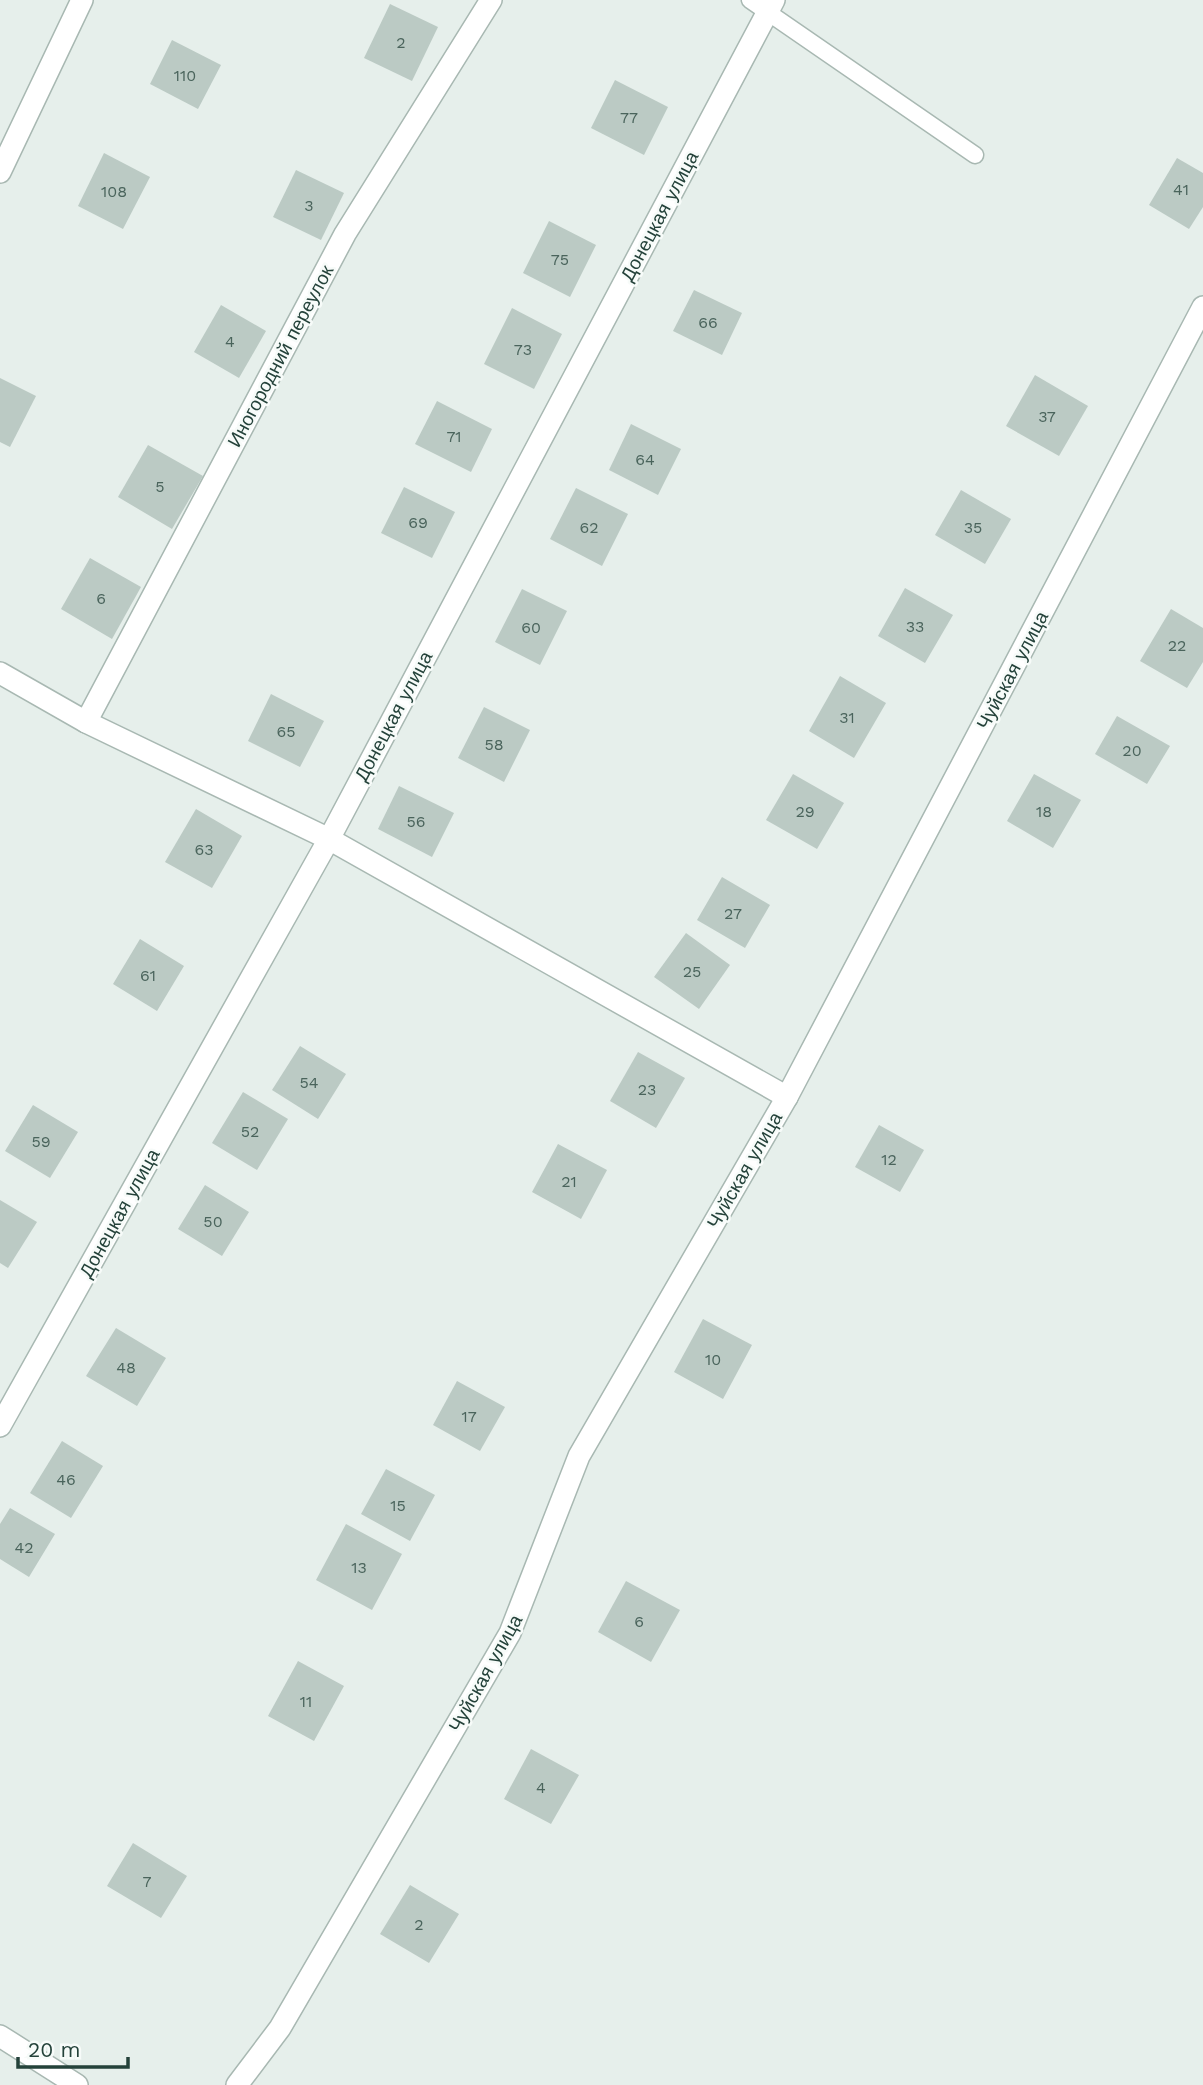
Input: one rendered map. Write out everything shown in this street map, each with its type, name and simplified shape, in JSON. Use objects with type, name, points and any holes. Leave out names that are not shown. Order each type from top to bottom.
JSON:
[{"type":"street","points":[[0,172],[82,0]]},
{"type":"street","name":"Иногородний переулок","points":[[86,722],[345,234],[491,0]]},
{"type":"street","name":"Донецкая улица","points":[[0,1426],[328,839],[764,4]]},
{"type":"street","name":"Чуйская улица","points":[[237,2085],[280,2028],[510,1633],[579,1456],[787,1097],[1203,307]]},
{"type":"street","points":[[0,673],[86,722],[328,839],[787,1097]]},
{"type":"street","points":[[0,2036],[77,2085]]},
{"type":"lane","points":[[764,4],[975,155]]},
{"type":"building","points":[[390,4],[438,27],[412,81],[364,58]]},
{"type":"building","points":[[172,40],[221,65],[198,109],[150,84]]},
{"type":"building","points":[[615,80],[668,107],[644,155],[591,128]]},
{"type":"building","points":[[104,153],[150,177],[123,229],[78,206]]},
{"type":"building","points":[[1177,158],[1203,173],[1203,207],[1189,229],[1149,205]]},
{"type":"building","points":[[296,170],[344,193],[321,240],[273,217]]},
{"type":"building","points":[[549,221],[596,245],[570,297],[523,273]]},
{"type":"building","points":[[694,290],[742,313],[722,355],[673,331]]},
{"type":"building","points":[[221,305],[266,331],[239,378],[194,352]]},
{"type":"building","points":[[512,308],[562,334],[534,389],[484,364]]},
{"type":"building","points":[[1035,375],[1088,406],[1059,456],[1006,426]]},
{"type":"building","points":[[0,378],[36,396],[10,447],[0,442]]},
{"type":"building","points":[[437,401],[492,429],[471,472],[415,444]]},
{"type":"building","points":[[631,424],[681,449],[658,495],[609,470]]},
{"type":"building","points":[[148,445],[203,476],[172,529],[118,497]]},
{"type":"building","points":[[404,487],[455,512],[432,558],[381,533]]},
{"type":"building","points":[[576,488],[628,514],[602,566],[550,539]]},
{"type":"building","points":[[961,490],[1011,519],[985,564],[935,535]]},
{"type":"building","points":[[90,558],[141,587],[112,639],[61,609]]},
{"type":"building","points":[[905,588],[953,615],[925,663],[878,636]]},
{"type":"building","points":[[522,589],[567,611],[540,665],[495,642]]},
{"type":"building","points":[[1171,609],[1203,628],[1203,662],[1187,688],[1140,661]]},
{"type":"building","points":[[840,676],[886,703],[854,758],[809,731]]},
{"type":"building","points":[[271,694],[324,721],[300,767],[248,741]]},
{"type":"building","points":[[484,707],[530,730],[504,782],[458,758]]},
{"type":"building","points":[[1117,716],[1170,746],[1147,784],[1095,754]]},
{"type":"building","points":[[793,774],[844,803],[817,849],[766,820]]},
{"type":"building","points":[[1034,774],[1081,800],[1053,848],[1007,821]]},
{"type":"building","points":[[399,786],[454,813],[432,857],[378,829]]},
{"type":"building","points":[[196,809],[242,836],[212,888],[165,862]]},
{"type":"building","points":[[722,877],[770,905],[745,948],[697,920]]},
{"type":"building","points":[[686,933],[730,965],[699,1009],[654,977]]},
{"type":"building","points":[[140,939],[184,966],[157,1011],[113,984]]},
{"type":"building","points":[[300,1046],[346,1074],[318,1119],[272,1090]]},
{"type":"building","points":[[638,1052],[685,1078],[656,1128],[610,1101]]},
{"type":"building","points":[[243,1092],[288,1119],[257,1170],[212,1143]]},
{"type":"building","points":[[33,1105],[78,1132],[50,1178],[5,1151]]},
{"type":"building","points":[[879,1125],[924,1150],[900,1192],[855,1167]]},
{"type":"building","points":[[558,1144],[607,1170],[581,1219],[532,1192]]},
{"type":"building","points":[[205,1185],[249,1212],[222,1256],[178,1229]]},
{"type":"building","points":[[0,1200],[37,1222],[8,1268],[0,1263]]},
{"type":"building","points":[[703,1319],[752,1345],[723,1399],[674,1372]]},
{"type":"building","points":[[116,1328],[166,1358],[137,1406],[86,1376]]},
{"type":"building","points":[[457,1381],[505,1407],[480,1451],[433,1425]]},
{"type":"building","points":[[62,1441],[103,1466],[71,1518],[30,1493]]},
{"type":"building","points":[[386,1469],[435,1495],[410,1541],[361,1514]]},
{"type":"building","points":[[10,1508],[55,1534],[29,1577],[0,1559],[0,1524]]},
{"type":"building","points":[[346,1524],[402,1554],[372,1610],[316,1580]]},
{"type":"building","points":[[626,1581],[680,1610],[651,1662],[598,1632]]},
{"type":"building","points":[[298,1661],[344,1686],[314,1741],[268,1716]]},
{"type":"building","points":[[531,1749],[579,1775],[551,1824],[504,1799]]},
{"type":"building","points":[[133,1843],[187,1876],[161,1918],[107,1886]]},
{"type":"building","points":[[410,1885],[459,1914],[429,1963],[380,1934]]}]
